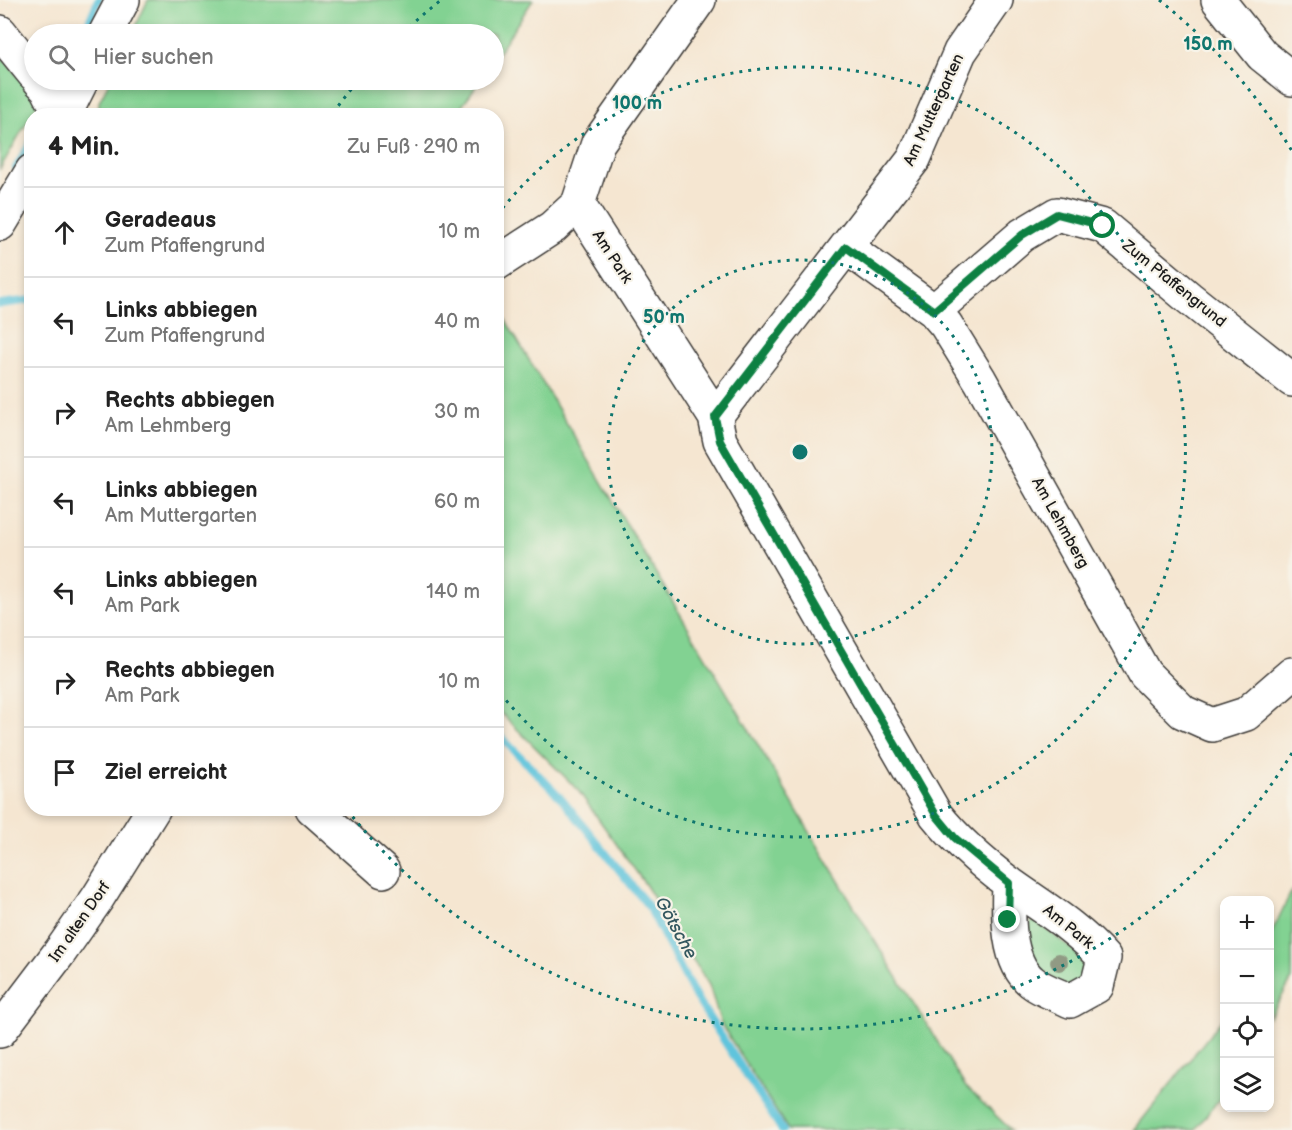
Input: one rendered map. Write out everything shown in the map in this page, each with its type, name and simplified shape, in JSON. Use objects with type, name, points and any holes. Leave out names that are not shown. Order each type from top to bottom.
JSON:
[{"type":"street","points":[[110,24],[123,0]]},
{"type":"street","points":[[504,259],[553,226],[578,204],[598,143],[699,0]]},
{"type":"street","name":"Am Muttergarten","points":[[715,417],[914,159],[960,52],[996,0]]},
{"type":"street","points":[[1218,0],[1263,55],[1292,79]]},
{"type":"street","points":[[0,32],[24,62]]},
{"type":"street","points":[[48,90],[58,108]]},
{"type":"street","points":[[67,108],[77,90]]},
{"type":"street","points":[[0,224],[24,184]]},
{"type":"street","name":"Am Park","points":[[578,204],[715,417],[720,441],[936,815],[955,838],[1009,883]]},
{"type":"street","name":"Zum Pfaffengrund","points":[[934,311],[1022,235],[1057,214],[1103,226],[1292,380]]},
{"type":"street","name":"Am Lehmberg","points":[[846,247],[934,311],[946,325],[980,380],[1145,675],[1183,712],[1212,725],[1246,714],[1292,674]]},
{"type":"street","name":"Im alten Dorf","points":[[0,1031],[97,899],[149,816]]},
{"type":"street","points":[[321,816],[383,871]]},
{"type":"green space","points":[[148,0],[533,0],[504,44],[504,24],[137,24]]},
{"type":"green space","points":[[0,54],[24,83],[24,90],[30,90],[39,101],[35,108],[24,108],[24,127],[0,169]]},
{"type":"green space","points":[[105,90],[473,90],[461,108],[99,108],[99,102]]},
{"type":"green space","points":[[504,318],[868,930],[965,1086],[1011,1130],[788,1130],[721,1024],[709,985],[645,884],[577,789],[504,716]]},
{"type":"green space","points":[[1292,890],[1292,979],[1274,1010],[1274,950],[1274,928]]},
{"type":"green space","points":[[1034,920],[1088,961],[1091,974],[1075,992],[1047,975],[1034,962],[1022,931]]},
{"type":"green space","points":[[1220,1022],[1220,1098],[1195,1130],[1134,1130]]},
{"type":"waterway","points":[[88,24],[98,0]]},
{"type":"waterway","points":[[16,168],[24,154]]},
{"type":"waterway","name":"Götsche","points":[[0,304],[24,301]]},
{"type":"waterway","name":"Götsche","points":[[504,740],[562,799],[649,907],[695,996],[782,1130]]},
{"type":"route","points":[[1008,920],[1009,883],[955,838],[936,815],[720,441],[715,417],[846,247],[934,311],[1022,235],[1057,214],[1103,226]]}]
